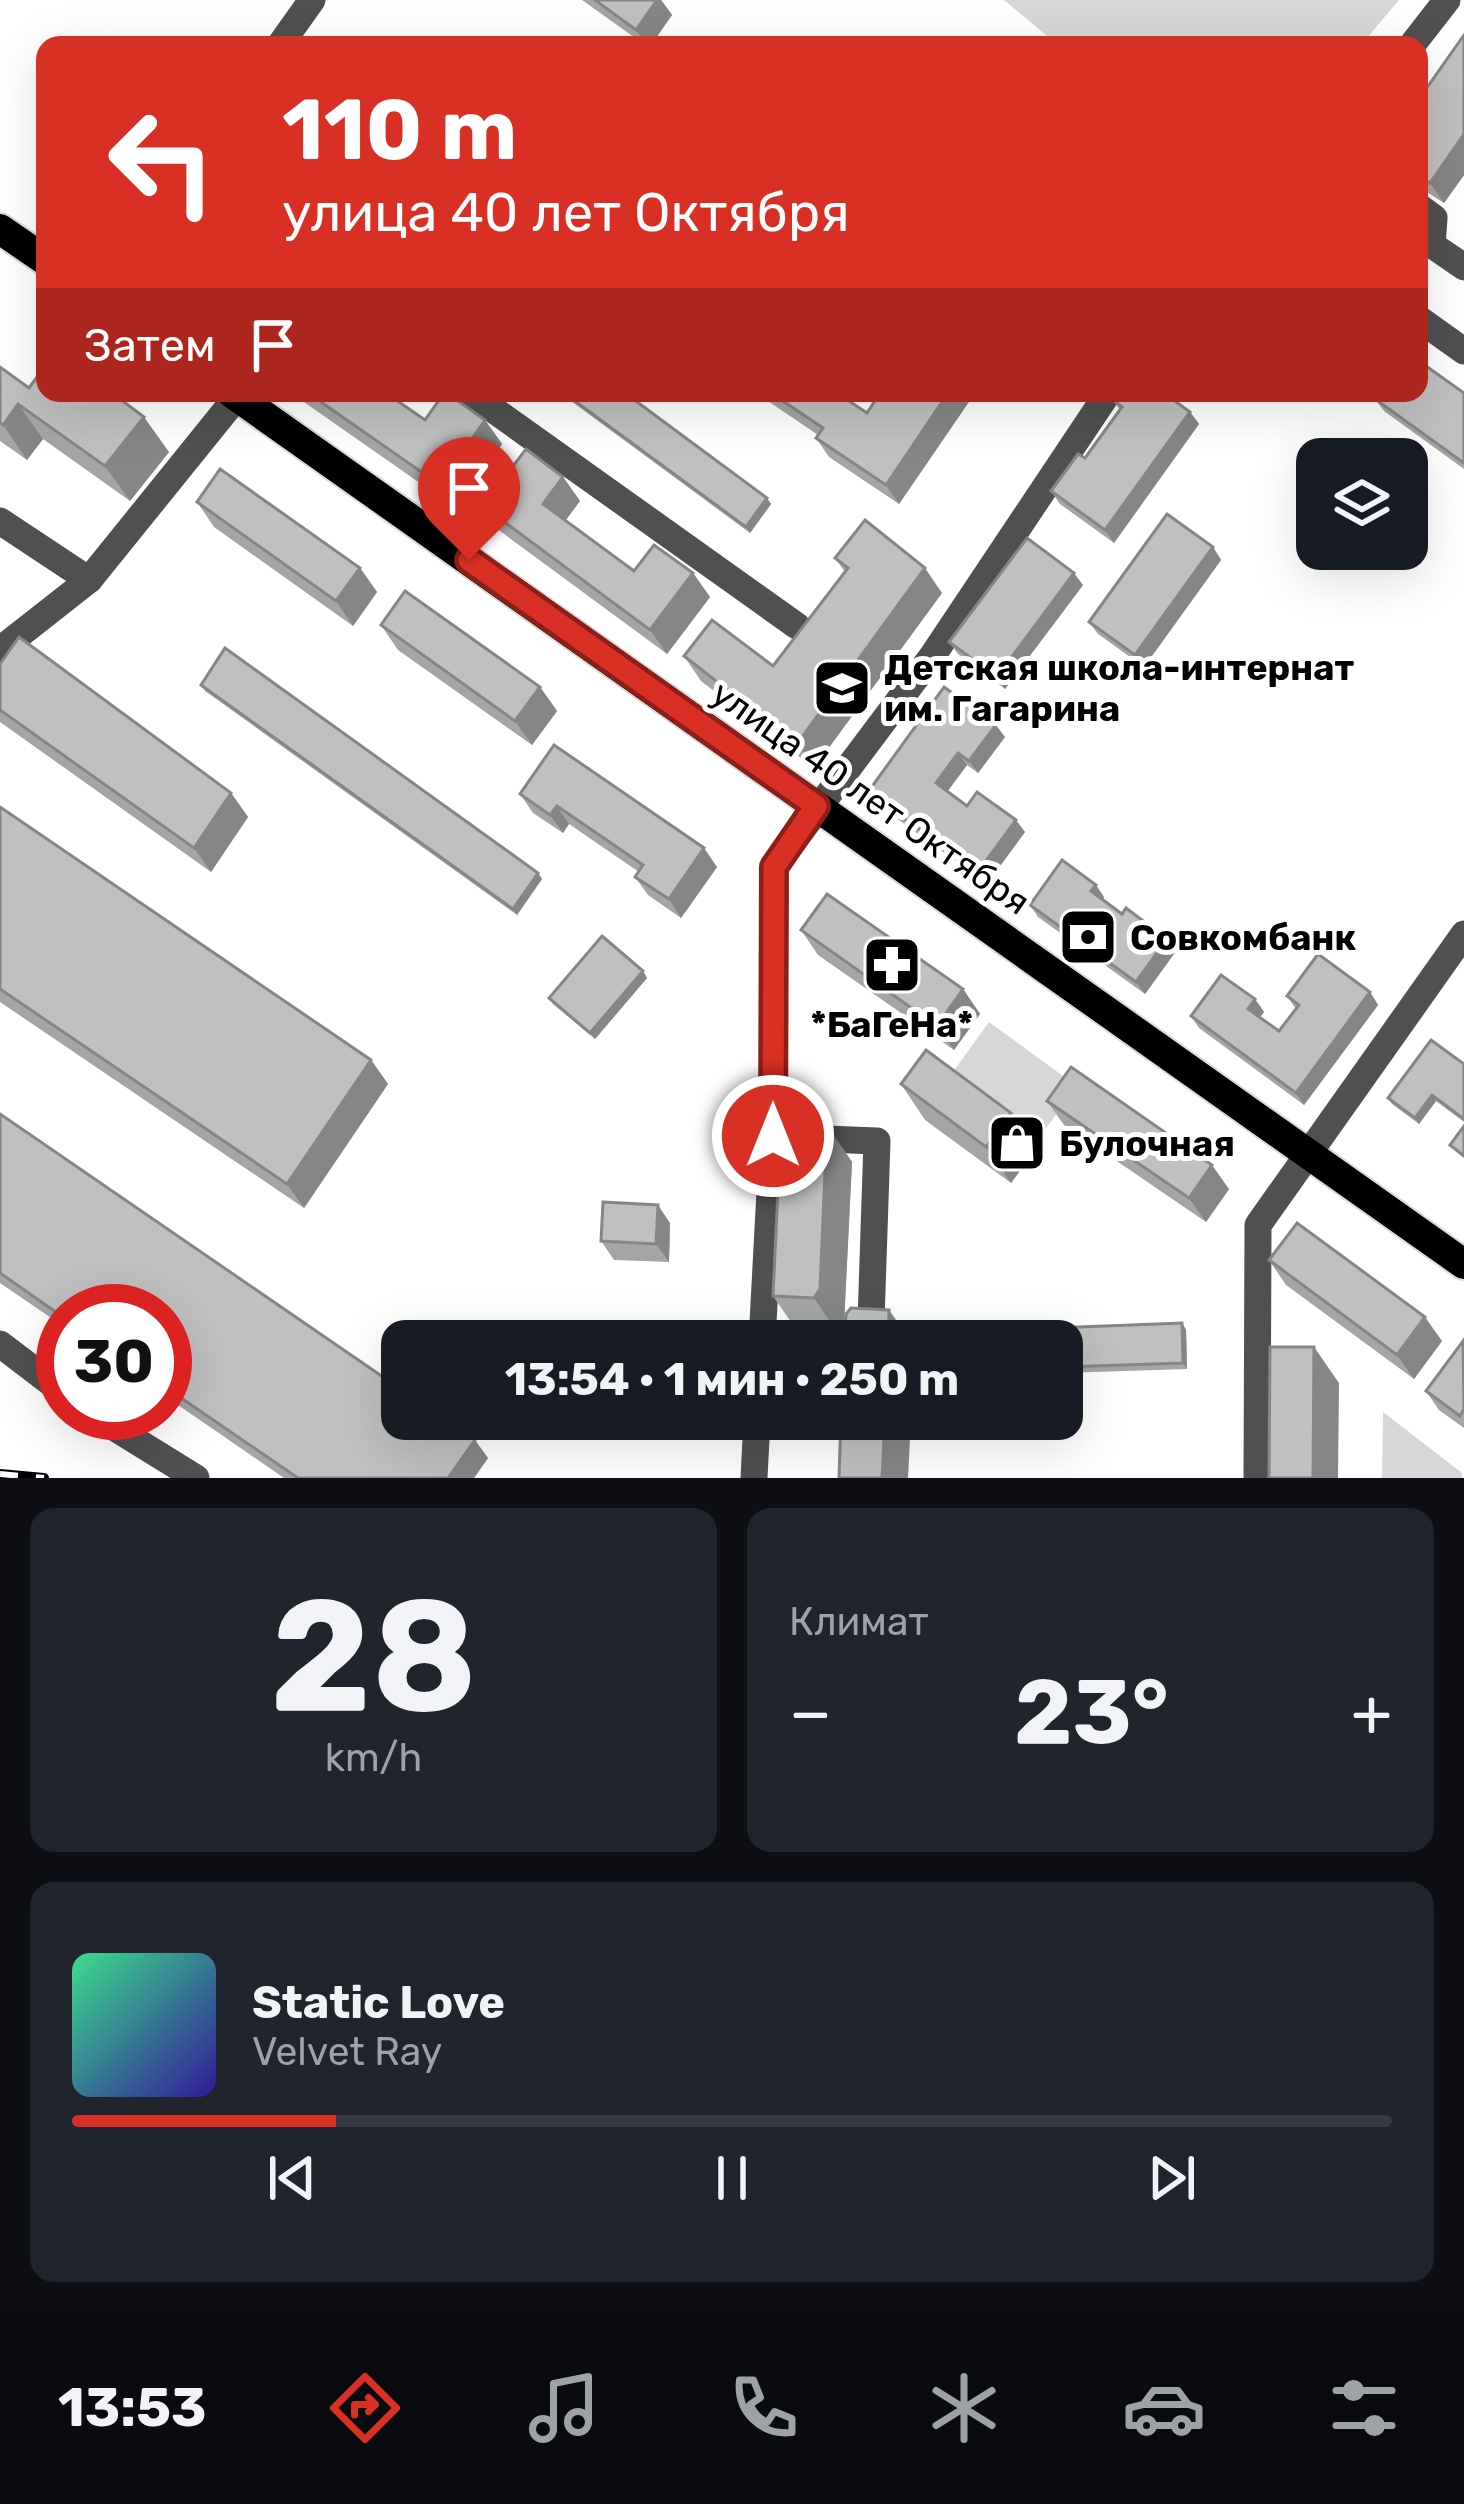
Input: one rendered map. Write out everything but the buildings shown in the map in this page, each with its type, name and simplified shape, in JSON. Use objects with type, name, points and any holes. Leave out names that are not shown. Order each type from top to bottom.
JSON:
[{"type":"main road","points":[[0,229],[36,254]]},
{"type":"main road","name":"улица 40 лет Октября","points":[[247,402],[1464,1264]]},
{"type":"street","points":[[286,36],[312,0]]},
{"type":"street","points":[[1419,36],[1447,0]]},
{"type":"street","points":[[1428,214],[1434,218],[1428,244]]},
{"type":"street","points":[[1428,254],[1464,267]]},
{"type":"street","points":[[1428,325],[1464,351]]},
{"type":"street","points":[[0,650],[89,580],[230,402]]},
{"type":"street","points":[[483,402],[797,626]]},
{"type":"street","points":[[762,1320],[773,1136],[774,867],[933,655],[1102,402]]},
{"type":"street","points":[[0,520],[89,580]]},
{"type":"street","points":[[1257,1478],[1258,1225],[1464,934]]},
{"type":"street","points":[[773,1136],[877,1141],[871,1320]]},
{"type":"street","points":[[0,1344],[36,1371]]},
{"type":"street","points":[[135,1440],[196,1478]]},
{"type":"street","points":[[754,1478],[756,1440]]},
{"type":"shaded area","points":[[1004,0],[1399,0],[1369,36],[1047,36]]},
{"type":"shaded area","points":[[989,1022],[1077,1086],[1038,1139],[950,1076]]},
{"type":"shaded area","points":[[1383,1412],[1462,1473],[1462,1478],[1382,1478]]},
{"type":"railway","points":[[0,1474],[44,1478]]},
{"type":"place","name":"Детская школа-интернат им. Гагарина","points":[[842,688]]},
{"type":"place","name":"Совкомбанк","points":[[1088,937]]},
{"type":"place","name":"*БаГеНа*","points":[[892,965]]},
{"type":"place","name":"Булочная","points":[[1017,1143]]},
{"type":"route","points":[[469,560],[816,806],[774,867],[773,1136]]}]
